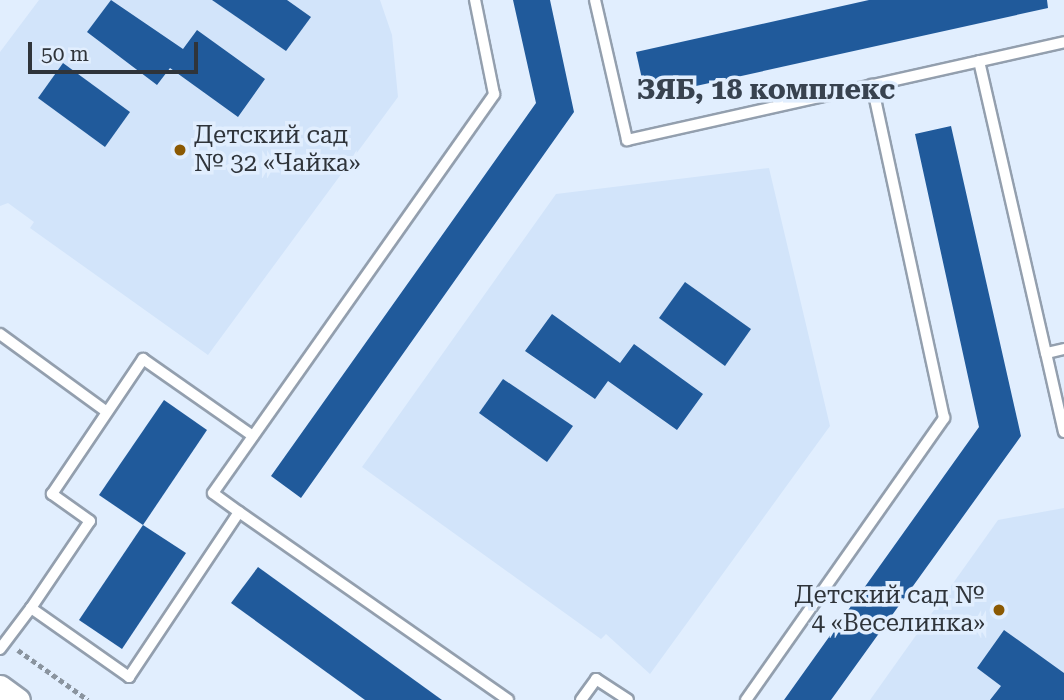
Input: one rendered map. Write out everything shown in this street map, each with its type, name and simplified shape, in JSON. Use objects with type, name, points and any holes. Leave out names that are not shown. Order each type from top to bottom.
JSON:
[{"type":"street","points":[[0,687],[18,700]]},
{"type":"lane","points":[[475,0],[495,94],[213,493],[508,700]]},
{"type":"lane","points":[[595,0],[627,140],[1064,42]]},
{"type":"lane","points":[[979,61],[1064,432]]},
{"type":"lane","points":[[746,700],[944,418],[872,85]]},
{"type":"lane","points":[[0,334],[107,412]]},
{"type":"lane","points":[[1046,353],[1064,349]]},
{"type":"lane","points":[[3,645],[90,521],[52,494],[143,359],[253,436]]},
{"type":"lane","points":[[31,608],[129,677],[239,512]]},
{"type":"lane","points":[[581,700],[596,678],[628,700]]},
{"type":"path","points":[[3,645],[88,700]]},
{"type":"shaded area","name":"Детский сад № 32 «Чайка»","points":[[39,0],[380,0],[392,35],[398,97],[208,355],[30,228],[34,222],[8,203],[0,206],[0,52]]},
{"type":"shaded area","points":[[769,168],[830,426],[650,674],[606,634],[601,639],[362,467],[556,194]]},
{"type":"shaded area","name":"Детский сад № 4 «Веселинка»","points":[[1064,508],[1064,700],[870,700],[998,520]]},
{"type":"building","points":[[111,0],[183,49],[197,30],[265,79],[238,117],[170,68],[157,85],[87,32]]},
{"type":"building","points":[[212,0],[287,0],[311,17],[286,51]]},
{"type":"building","points":[[513,0],[550,0],[574,112],[301,498],[271,476],[536,103]]},
{"type":"building","points":[[869,0],[1047,0],[1048,8],[646,97],[636,52]]},
{"type":"building","points":[[63,63],[130,112],[105,147],[38,98]]},
{"type":"building","points":[[951,126],[1021,436],[831,700],[784,700],[979,427],[915,134]]},
{"type":"building","points":[[685,282],[751,329],[725,366],[659,318]]},
{"type":"building","points":[[552,314],[620,363],[634,344],[703,394],[677,430],[608,381],[595,399],[525,351]]},
{"type":"building","points":[[503,379],[573,426],[547,462],[479,413]]},
{"type":"building","points":[[164,400],[207,430],[143,525],[99,495]]},
{"type":"building","points":[[143,525],[186,553],[122,649],[79,620]]},
{"type":"building","points":[[258,567],[442,700],[365,700],[231,603]]},
{"type":"building","points":[[1004,630],[1064,673],[1064,700],[990,700],[1001,686],[977,668]]},
{"type":"place","name":"Детский сад № 32 «Чайка»","points":[[180,150]]},
{"type":"place","name":"Детский сад № 4 «Веселинка»","points":[[999,610]]},
{"type":"district","name":"ЗЯБ, 18 комплекс","points":[[766,90]]}]
